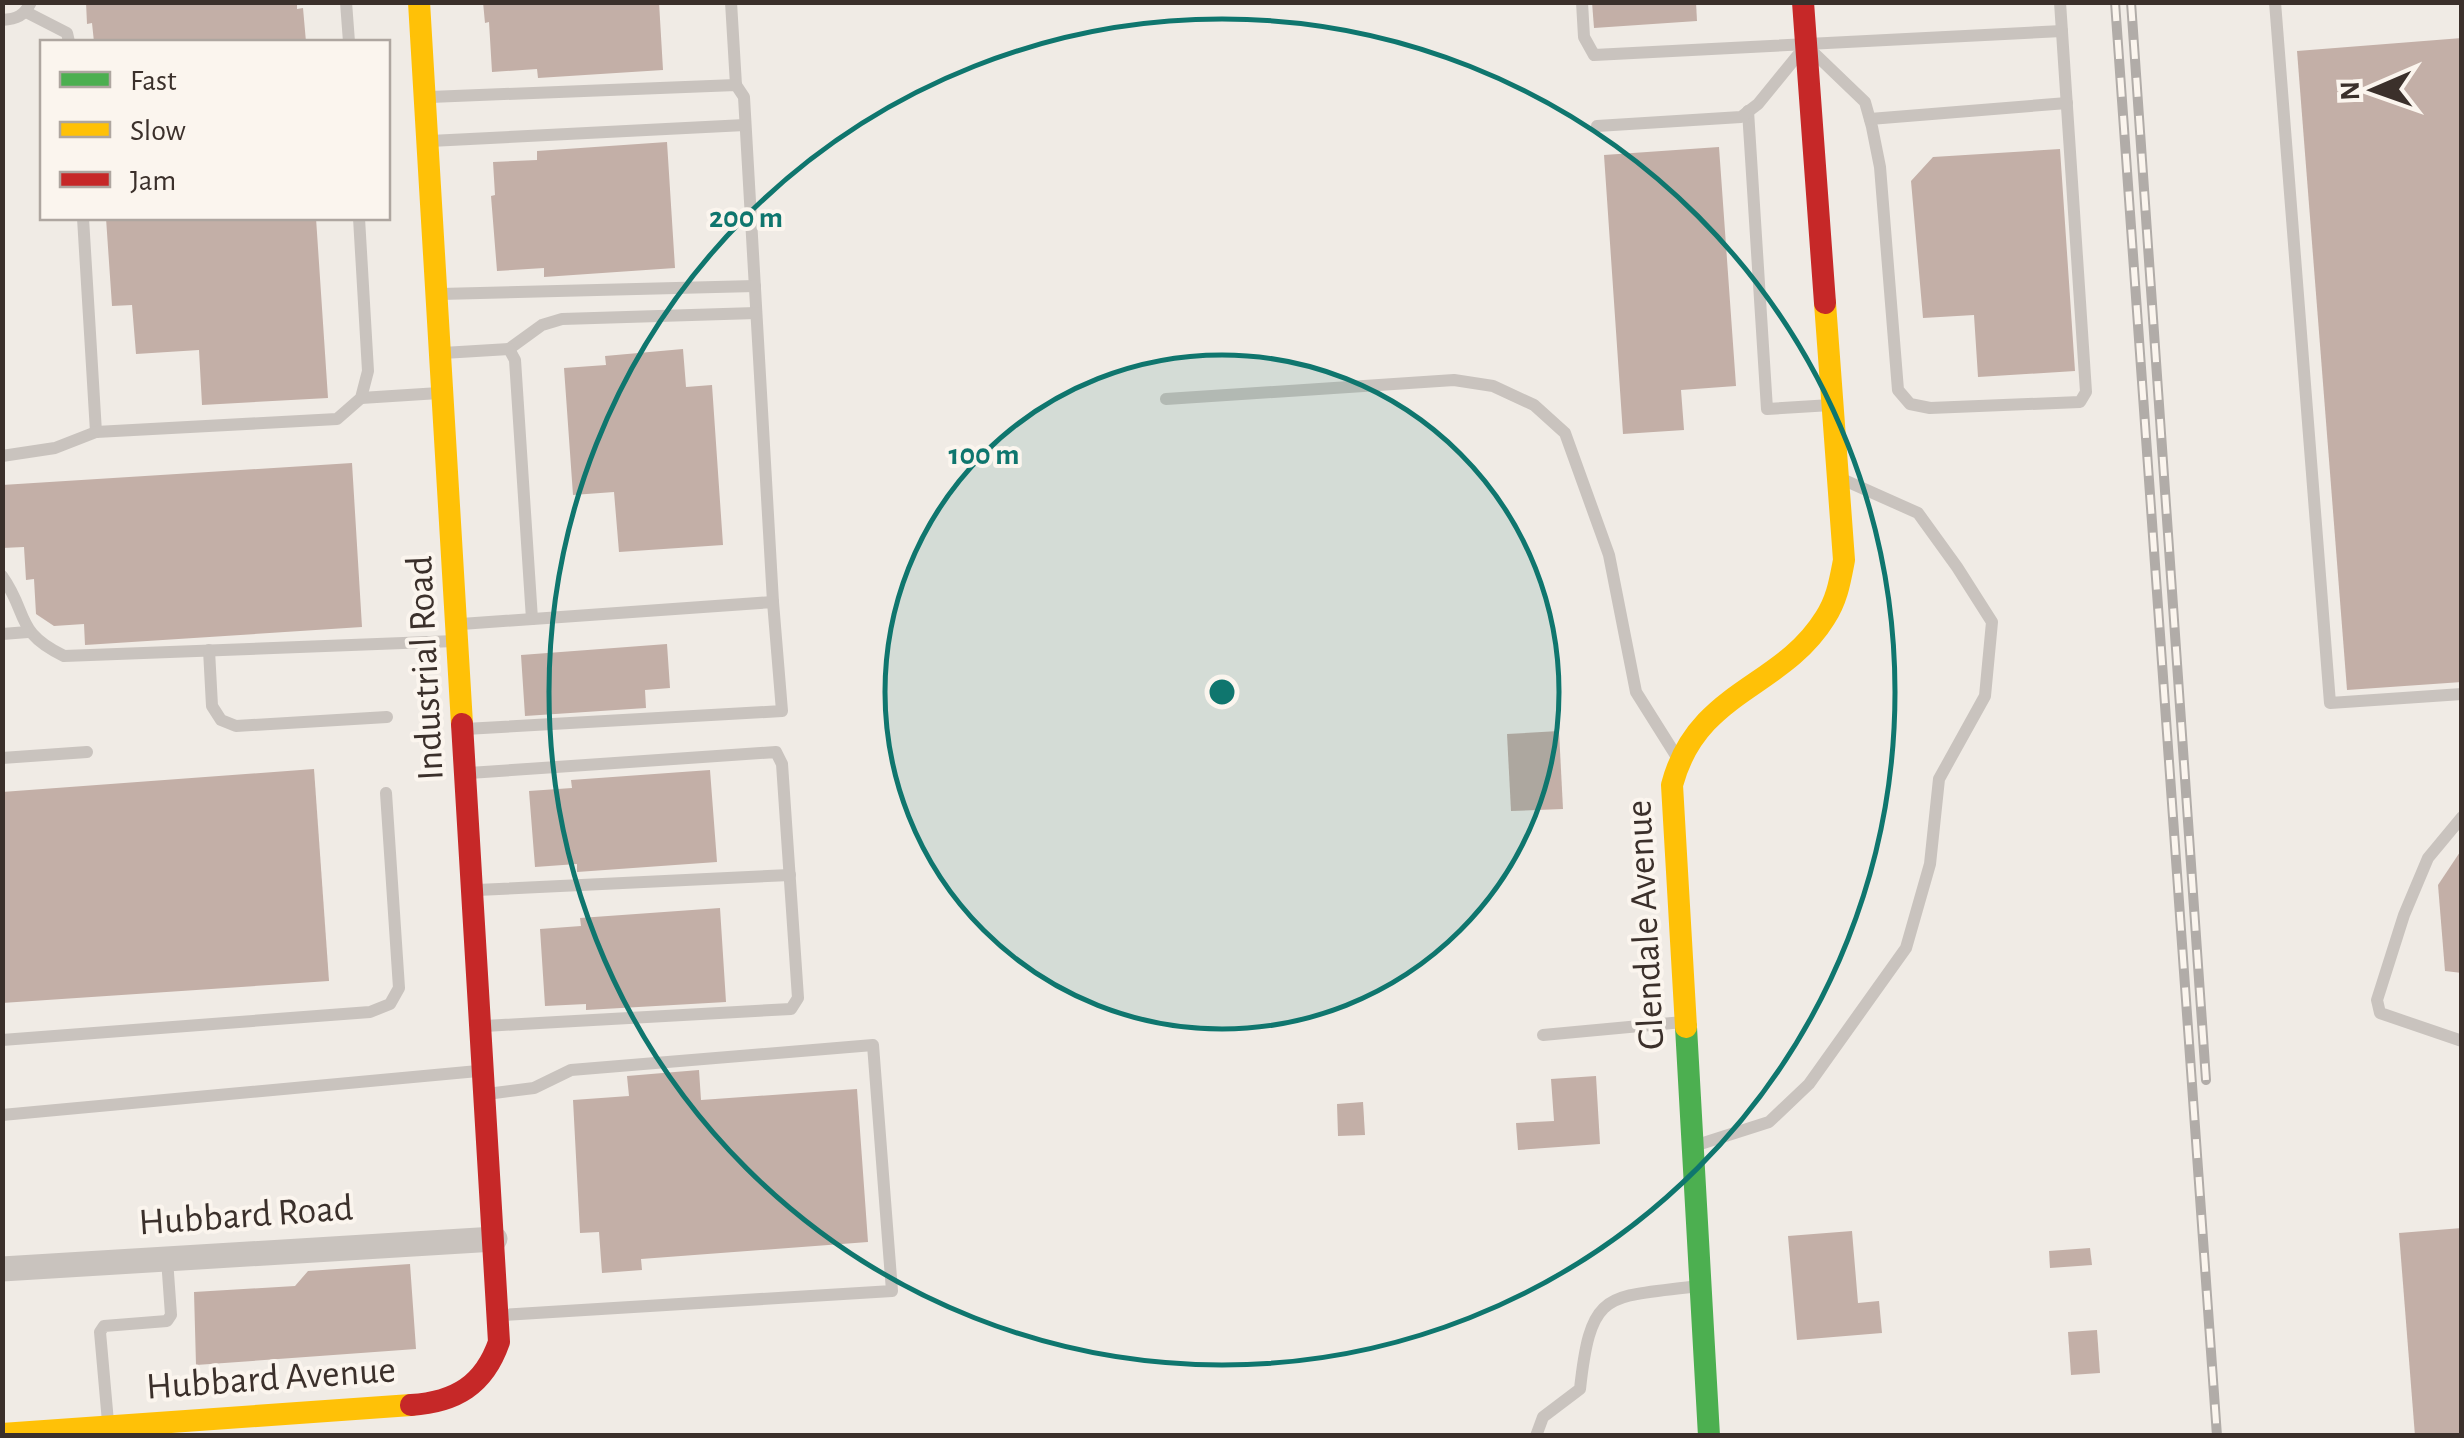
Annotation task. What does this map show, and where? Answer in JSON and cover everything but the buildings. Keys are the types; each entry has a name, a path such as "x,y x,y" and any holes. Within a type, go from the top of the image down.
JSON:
{"street":[{"name":"Industrial Road","path":"419,2 500,1322"},
{"name":"Glendale Avenue","path":"1709,1436 1672,785 1688,741 1712,714 1805,642 1830,615 1843,582 1804,2"},
{"name":"Hubbard Road","path":"2,1268 495,1238"},
{"name":"Hubbard Avenue","path":"2,1434 438,1403 458,1396 486,1374 493,1363 500,1322"}],"lane":[{"path":"346,2 349,40"},
{"path":"465,729 782,711 744,97 736,84 731,2"},
{"path":"1582,2 1584,37 1594,55 2062,31"},
{"path":"1806,45 1865,102 1870,119 1880,167 1898,390 1910,404 1930,408 2080,402 2086,392 2060,2"},
{"path":"2275,2 2330,703 2462,694"},
{"path":"2,20 16,19 28,7 67,33 69,40"},
{"path":"1597,126 1741,117 1758,104 1806,45"},
{"path":"425,98 736,84"},
{"path":"1870,119 2067,103"},
{"path":"1748,111 1767,409 1832,405"},
{"path":"428,140 746,125"},
{"path":"83,220 96,432"},
{"path":"2,456 55,448 96,432 337,419 361,398 368,371 359,220"},
{"path":"437,294 755,286"},
{"path":"441,353 509,350 542,325 562,319 756,313"},
{"path":"509,350 515,360 532,619"},
{"path":"1166,399 1454,380 1493,386 1534,405 1565,433 1609,555 1636,692 1678,760"},
{"path":"361,398 444,392"},
{"path":"1692,1147 1769,1122 1808,1084 1906,948 1930,864 1939,779 1985,696 1992,622 1957,567 1918,513 1837,477"},
{"path":"2,576 28,632 42,645 64,656 459,632 532,619 773,602"},
{"path":"2,634 28,632"},
{"path":"210,650 212,706 220,720 236,726 387,717"},
{"path":"2,758 87,752"},
{"path":"468,773 776,752 782,764 798,998 791,1009 482,1026"},
{"path":"2,1040 370,1012 390,1004 400,988 386,793"},
{"path":"2462,817 2428,858 2377,1000 2380,1014 2462,1042"},
{"path":"474,890 790,875"},
{"path":"1542,1036 1686,1022"},
{"path":"2,1114 486,1082 534,1088 572,1070 872,1045 892,1291 500,1322"},
{"path":"108,1425 100,1332 104,1326 167,1321 171,1315 167,1259"},
{"path":"1536,1436 1543,1417 1580,1389 1596,1313 1614,1297 1700,1286"}],"railway":[{"path":"2115,2 2217,1436"},
{"path":"2131,2 2206,1080"}],"traffic: fast":[{"path":"1686,1027 1709,1436"}],"traffic: slow":[{"path":"419,2 462,724"},
{"path":"1686,1027 1672,785 1684,753 1700,729 1807,642 1832,604 1843,568 1825,303"},
{"path":"2,1434 411,1405"}],"traffic: jam":[{"path":"1803,2 1825,303"},
{"path":"411,1405 442,1400 466,1388 485,1370 499,1342 462,724"}]}
